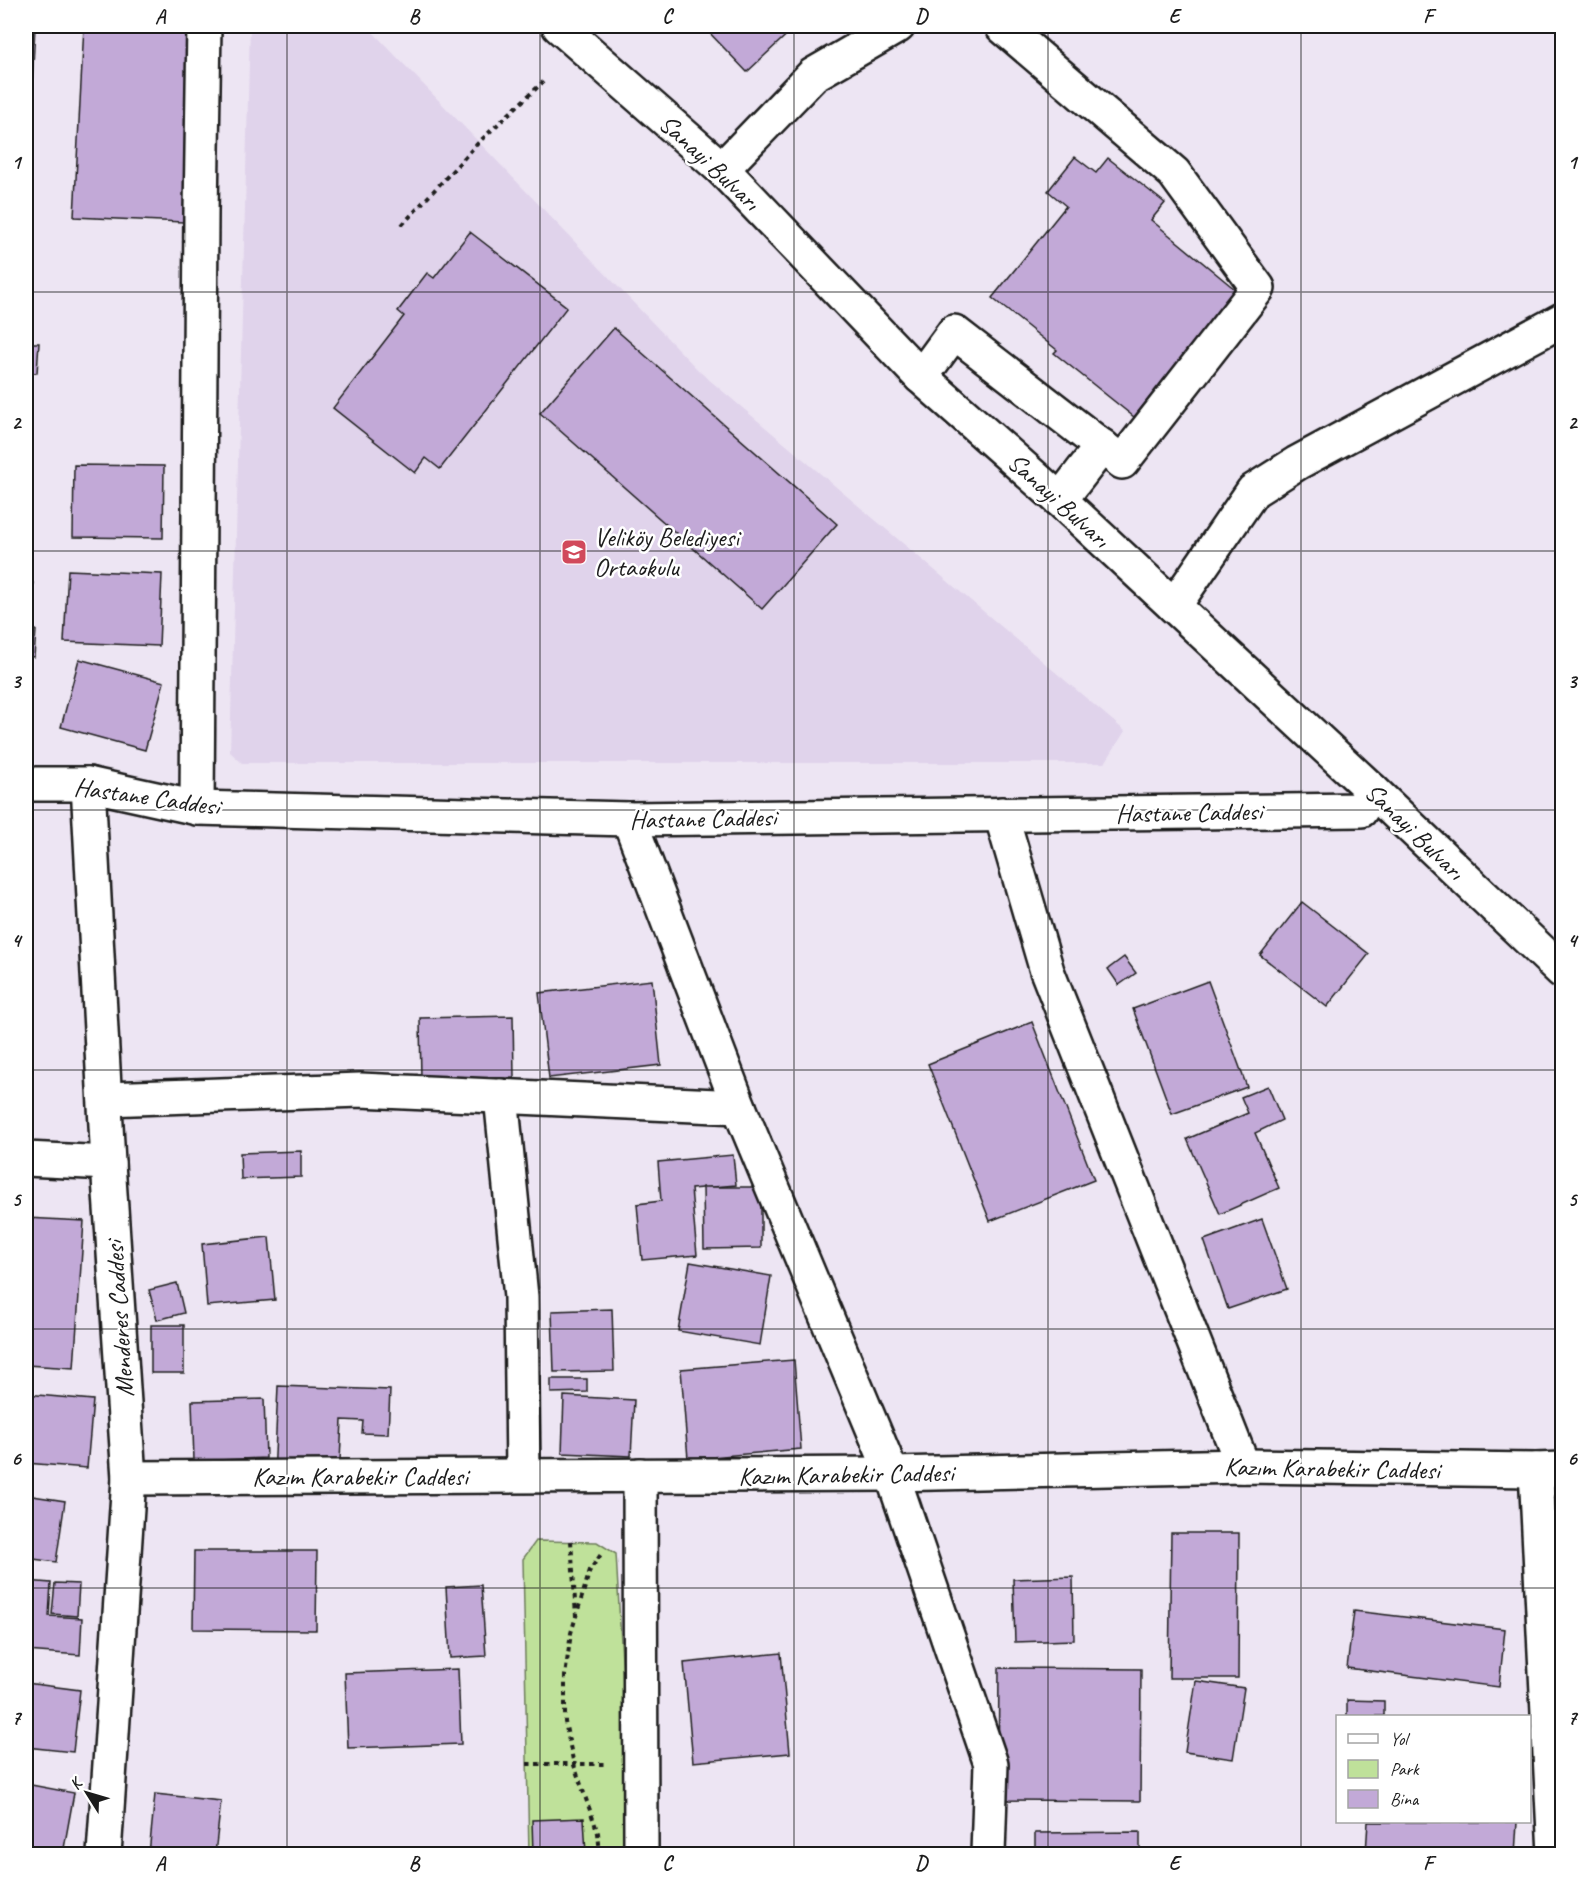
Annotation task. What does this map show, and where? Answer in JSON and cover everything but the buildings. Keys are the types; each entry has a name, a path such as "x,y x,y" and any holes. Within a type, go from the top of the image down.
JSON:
{"street":[{"path":"197,808 200,224 204,26"},
{"name":"Sanayi Bulvarı","path":"559,26 722,169 921,377 1060,500 1563,971"},
{"path":"722,169 813,75 898,26"},
{"path":"921,377 954,332 1122,462 1258,288 1174,173 1002,26"},
{"path":"1174,606 1253,491 1297,463 1563,320"},
{"path":"1060,500 1102,446"},
{"name":"Hastane Caddesi","path":"26,784 88,784 197,808 629,819 1361,810 1372,790"},
{"name":"Menderes Caddesi","path":"88,784 108,1162 129,1478 104,1854"},
{"path":"1001,814 1047,971 1243,1466"},
{"path":"629,819 739,1107 892,1474 991,1764 988,1854"},
{"path":"105,1099 360,1090 739,1107"},
{"path":"501,1096 521,1297 523,1476"},
{"path":"26,1159 108,1162"},
{"name":"Kazım Karabekir Caddesi","path":"129,1478 892,1474 1243,1466 1549,1470"},
{"path":"1549,1470 1555,1854"},
{"path":"640,1475 641,1854"}],"path":[{"path":"402,225 479,142 543,82"},
{"path":"571,1541 576,1618"},
{"path":"600,1854 598,1833 574,1765 565,1722 565,1676 571,1633 590,1570 606,1547"},
{"path":"527,1764 606,1764"}],"shaded area":[{"name":"Veliköy Belediyesi Ortaokulu","path":"250,26 367,26 700,372 1125,731 1105,763 242,763 230,752"}],"green space":[{"path":"536,1541 597,1542 616,1554 633,1854 529,1854 523,1559"}],"place":[{"name":"Veliköy Belediyesi Ortaokulu","path":"574,552"}]}
